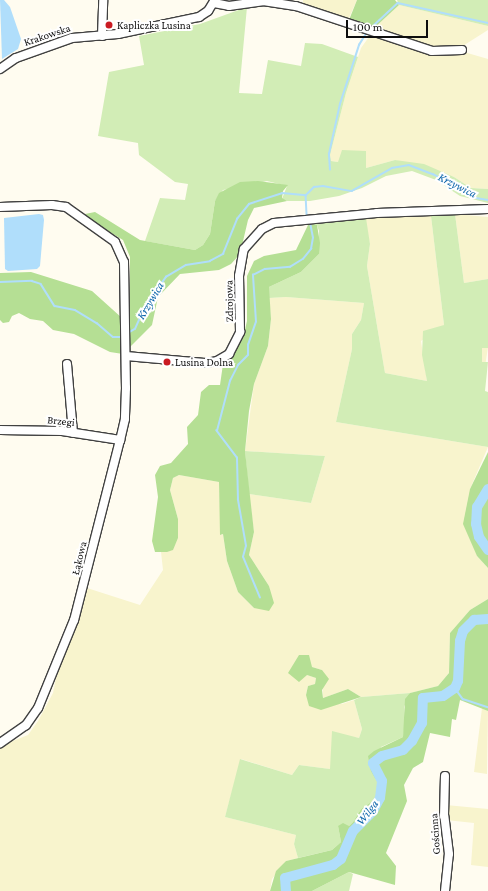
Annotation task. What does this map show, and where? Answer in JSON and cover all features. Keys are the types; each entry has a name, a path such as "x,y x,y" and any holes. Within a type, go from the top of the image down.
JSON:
{"street":[{"path":"102,36 103,0"},
{"path":"214,1 229,6 262,1 296,6 432,51 462,50"},
{"name":"Krakowska","path":"1,67 16,58 54,42 72,38 102,36 194,19 204,15 214,1"},
{"path":"0,207 52,205 66,208 115,242 124,262 124,328 126,356"},
{"name":"Zdrojowa","path":"126,356 205,363 217,361 229,354 240,332 239,276 244,249 262,229 274,223 377,213 488,209"},
{"name":"Łąkowa","path":"0,743 16,734 32,718 44,697 82,593 120,440 126,409 126,356"},
{"path":"67,364 73,433"},
{"name":"Brzegi","path":"0,430 33,429 120,440"},
{"name":"Gościnna","path":"445,776 444,816 449,854 445,891"}],"shaded area":[{"path":"303,0 357,0 348,20 303,5"},
{"path":"399,5 488,26 488,30 458,49 444,50 372,30"},
{"path":"371,34 429,53 464,52 488,59 488,189 471,188 454,177 395,160 366,168 366,151 338,162 331,161 330,155 346,93 361,48"},
{"path":"455,214 488,217 488,279 464,283"},
{"path":"431,216 444,325 421,341 427,381 385,373 367,266 370,244 365,222 366,218"},
{"path":"286,297 364,303 361,320 352,334 352,349 336,422 488,447 470,489 477,556 488,568 488,599 470,610 450,633 449,673 438,686 410,693 361,697 348,689 323,698 322,670 312,667 307,675 316,678 315,684 308,686 306,695 342,704 354,700 362,729 359,738 353,737 330,769 299,765 292,775 241,759 225,817 296,835 294,844 298,858 286,861 272,879 270,891 0,891 0,746 28,735 38,721 53,693 57,673 79,618 87,588 140,605 163,570 161,552 172,550 178,538 178,519 170,490 173,478 179,475 219,482 221,535 223,534 227,561 238,592 254,608 271,598 269,586 249,555 254,532 249,494 311,503 325,456 245,451 254,384 268,346 271,319 269,298"},
{"path":"482,347 488,348 486,363 480,362"},
{"path":"482,708 488,711 487,774 474,772"},
{"path":"446,805 488,809 488,867 471,865 474,823 446,820"}],"green space":[{"path":"357,0 395,0 399,5 372,30 349,20"},
{"path":"397,0 488,0 488,26 399,5"},
{"path":"247,7 239,93 262,94 268,60 301,66 305,43 322,44 358,57 346,93 330,155 331,161 338,162 342,150 366,151 366,168 395,160 424,164 454,177 471,188 488,189 488,203 460,196 436,180 412,171 386,176 362,188 339,196 310,201 287,201 282,199 287,186 267,181 223,190 215,201 210,234 203,245 195,250 145,241 160,198 185,200 188,184 175,182 139,155 138,143 98,136 109,72 144,65 139,36 200,24"},
{"path":"258,181 288,185 283,191 282,198 287,201 254,208 248,220 240,254 231,264 219,270 180,274 158,297 152,325 123,354 110,352 74,334 53,330 43,321 30,319 19,313 12,316 9,322 3,323 0,320 0,273 31,272 92,291 122,318 127,314 130,302 130,257 123,240 95,223 85,214 95,212 140,240 195,250 203,245 210,234 215,201 219,193 240,182"},
{"path":"455,214 464,283 488,279 488,348 482,348 482,362 488,362 485,391 488,392 488,447 336,422 352,349 352,334 361,320 364,303 286,297 269,298 269,287 301,272 319,254 319,231 317,225 312,225 317,221 366,218 370,244 367,266 385,373 427,381 422,355 423,331 444,325 431,216"},
{"path":"308,225 317,225 320,243 319,254 301,272 269,287 271,319 268,346 254,384 249,411 245,451 254,532 249,555 269,586 274,603 269,611 254,608 238,592 227,561 223,534 220,535 219,482 179,475 173,478 170,490 178,519 178,538 173,550 167,552 155,552 152,541 158,497 155,475 160,466 171,463 188,444 187,427 198,415 201,392 209,385 220,385 223,364 231,356 243,338 247,321 247,276 254,261 264,256 296,250"},
{"path":"245,451 325,456 311,503 249,494"},
{"path":"488,452 488,568 477,556 463,524 470,489"},
{"path":"488,599 488,711 460,700 456,720 452,719 450,737 430,733 423,762 413,768 404,785 407,801 386,853 396,866 395,885 349,872 312,891 270,891 276,871 286,861 332,850 341,842 338,826 343,823 349,826 361,809 374,800 379,785 371,771 368,756 374,751 403,737 405,699 410,693 438,686 449,673 450,633 470,610"},
{"path":"299,655 309,655 312,667 322,670 329,679 322,690 323,698 348,689 361,697 321,710 309,706 306,695 308,686 315,684 316,678 307,675 299,682 288,673"},
{"path":"410,693 404,707 405,722 403,737 381,747 375,778 379,785 374,800 361,809 349,826 338,826 341,842 332,850 298,858 294,844 296,835 225,817 240,759 292,775 299,765 330,769 332,731 359,738 362,729 354,700 361,697"},
{"path":"349,872 353,874 349,891 312,891"}],"water":[{"path":"0,0 4,0 10,7 21,39 18,49 2,59"},
{"path":"39,214 43,215 44,220 40,266 37,269 8,271 5,269 4,218"}],"waterway":[{"path":"372,27 398,3 488,23"},
{"path":"330,170 329,154 340,104 359,45 367,32"},
{"name":"Krzywica","path":"306,195 314,187 323,186 352,191 392,168 409,165 433,174 476,198 488,200"},
{"name":"Krzywica","path":"128,333 135,329 145,307 166,277 186,265 210,261 223,254 237,219 249,204 282,193 306,195"},
{"path":"306,195 307,215"},
{"path":"260,598 243,557 246,546 238,500 237,458 217,431 230,381 238,365 248,355 248,345 256,322 253,275 265,269 290,267 303,259 311,249 313,238 310,223"},
{"name":"Krzywica","path":"0,282 32,281 41,284 55,306 75,310 97,323 113,337 122,337"},
{"name":"Wilga","path":"488,489 477,507 476,524 479,537 488,550"},
{"name":"Wilga","path":"286,891 285,878 333,865 341,859 353,831 373,811 380,798 382,781 373,763 382,756 403,750 412,741 422,723 423,698 443,696 455,688 458,681 460,641 463,631 474,620 488,619"},
{"path":"455,688 463,699 488,707"}],"place":[{"name":"Kapliczka Lusina","path":"109,25"},
{"name":"Lusina Dolna","path":"167,362"}]}
